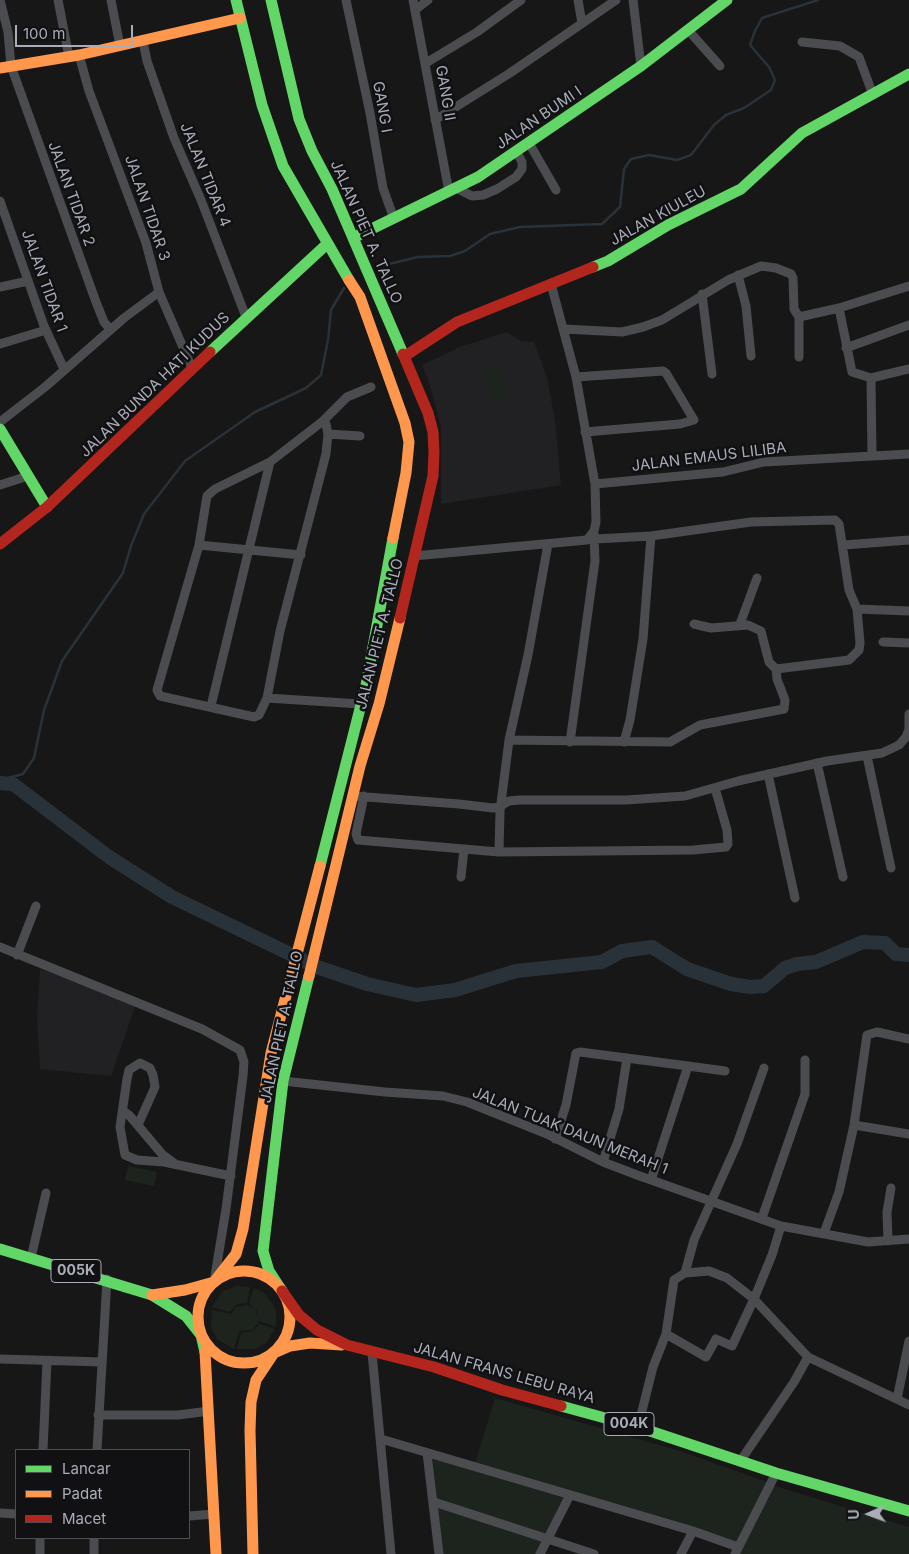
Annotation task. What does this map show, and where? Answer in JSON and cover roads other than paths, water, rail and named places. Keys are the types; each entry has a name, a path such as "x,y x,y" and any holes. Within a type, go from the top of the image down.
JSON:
{"main road":[{"path":"236,0 262,105 282,166 328,244"},
{"name":"JALAN PIET A. TALLO","path":"271,0 299,119 405,356 428,413 433,432 433,476 358,796 334,867 283,1081 263,1251 269,1271 282,1291"},
{"name":"JALAN BUMI I","path":"353,238 478,177 641,66 727,0"},
{"path":"5,67 74,56 240,18"},
{"name":"JALAN KIULEU","path":"405,356 457,322 608,261 668,225 742,188 802,133 909,74"},
{"name":"JALAN PIET A. TALLO","path":"214,1282 236,1254 243,1229 266,1081 371,657 382,590 406,473 408,442 405,423 358,292 328,244"},
{"name":"JALAN BUNDA HATI KUDUS","path":"0,544 47,507 246,317 328,244"},
{"path":"358,292 371,278"},
{"path":"0,429 47,507"},
{"name":"005K","path":"0,1249 152,1295 186,1316 201,1335"},
{"path":"216,1554 207,1364 198,1326 199,1306 202,1297 214,1282 231,1272 250,1271 268,1277 282,1291 290,1309 289,1328 281,1346 256,1380 251,1402 253,1554"},
{"name":"005K","path":"152,1295 185,1290 214,1282"},
{"name":"JALAN FRANS LEBU RAYA","path":"282,1291 299,1315 317,1330 347,1346"},
{"path":"201,1335 212,1351 229,1361 248,1364 274,1353"},
{"name":"JALAN FRANS LEBU RAYA","path":"274,1353 290,1346 310,1343 347,1346 434,1367 502,1390 638,1427 776,1472 909,1511"}],"street":[{"name":"JALAN TIDAR 2","path":"0,0 8,32 5,67 96,302 104,322 110,330"},
{"name":"JALAN TIDAR 3","path":"58,0 74,56 143,234 159,292 192,368"},
{"path":"111,0 120,46"},
{"name":"GANG I","path":"346,0 370,112 383,188 394,218"},
{"name":"GANG II","path":"413,0 435,120 453,190"},
{"path":"415,10 428,0"},
{"path":"426,63 477,32 521,0"},
{"path":"578,0 582,23"},
{"path":"435,120 510,73 616,0"},
{"path":"633,0 641,66"},
{"path":"688,30 720,66"},
{"name":"JALAN TIDAR 4","path":"143,41 147,61 174,138 201,200 246,317"},
{"path":"802,42 840,46 859,57 873,95"},
{"path":"529,143 556,190"},
{"path":"453,190 472,196 483,195 497,189 516,177 522,169 522,162 516,152"},
{"name":"JALAN TIDAR 1","path":"0,201 5,227 46,330 64,369"},
{"path":"564,329 630,331 662,320 702,294 738,275 757,267 766,266 791,274 793,278 794,310 799,317 799,357"},
{"path":"738,275 746,306 751,356"},
{"path":"0,287 28,281"},
{"path":"551,284 576,377 595,484 595,561 570,742"},
{"path":"799,317 839,308 909,286"},
{"path":"0,422 110,330 159,292"},
{"path":"702,294 712,374"},
{"path":"839,308 847,338 846,348 852,372 871,378 909,369"},
{"path":"846,348 909,325"},
{"path":"0,344 46,330"},
{"path":"576,377 663,371 694,420 680,424 585,432"},
{"path":"871,378 872,456"},
{"path":"323,421 327,426 328,434 326,454 280,631 267,698 259,715 254,717 160,696 157,690 199,546 205,502 209,493 243,474 270,462 323,421 347,397 371,386"},
{"path":"328,434 360,436"},
{"name":"JALAN EMAUS LILIBA","path":"595,484 723,472 764,462 909,454"},
{"path":"211,706 270,462"},
{"path":"0,485 28,476"},
{"path":"414,556 587,540 594,535 651,536 752,522 835,520 840,524 850,590 857,609 859,650 848,660 776,669"},
{"path":"624,742 630,720 643,639 651,536"},
{"path":"844,545 909,540"},
{"path":"499,852 509,740 528,655 548,544"},
{"path":"199,546 301,555"},
{"path":"740,624 757,578"},
{"path":"857,609 909,611"},
{"path":"509,740 670,742 700,725 784,710 785,700 776,679 776,669 769,662 761,631 755,626 740,624 711,628 694,624"},
{"path":"883,642 909,643"},
{"path":"267,698 360,704"},
{"path":"715,788 727,830 728,844 726,847 693,850 499,852 358,840 356,834 358,796 493,808 502,806 509,801 520,800 668,798 697,794 715,788 768,774 892,750 907,739 909,714"},
{"path":"867,756 891,868"},
{"path":"817,763 843,877"},
{"path":"768,774 795,898"},
{"path":"460,877 464,849"},
{"path":"17,955 36,906"},
{"path":"0,947 144,1004 221,1038 240,1050 244,1062 244,1076 231,1176 214,1282"},
{"path":"824,1234 839,1192 854,1125 867,1035 876,1032 909,1039"},
{"path":"555,1139 566,1106 576,1053 725,1071"},
{"path":"604,1162 619,1109 627,1058"},
{"path":"762,1218 805,1094 805,1060"},
{"path":"138,1125 155,1086 150,1068 140,1064 129,1070 120,1127 125,1155 137,1160 176,1164 231,1176"},
{"path":"651,1180 688,1066"},
{"path":"686,1273 691,1248 736,1144 764,1068"},
{"name":"JALAN TUAK DAUN MERAH 1","path":"283,1081 443,1096 467,1102 604,1162 781,1226 857,1241 909,1239"},
{"path":"123,1111 138,1125 162,1154 176,1164"},
{"path":"854,1125 909,1134"},
{"path":"888,1241 887,1212 891,1188"},
{"path":"31,1258 46,1193"},
{"path":"666,1334 707,1357 716,1338 732,1346 772,1255 781,1226"},
{"path":"638,1427 653,1367 666,1334 674,1280 686,1273 709,1271 727,1278 754,1299 808,1357 909,1405"},
{"path":"97,1449 107,1280"},
{"path":"898,1399 909,1341"},
{"path":"372,1353 390,1554"},
{"path":"741,1460 794,1382 808,1357"},
{"path":"0,1359 102,1362"},
{"path":"43,1449 47,1361"},
{"path":"98,1415 178,1415 209,1411"},
{"path":"381,1439 693,1531 736,1550 776,1472"},
{"path":"426,1453 441,1553"},
{"path":"540,1554 570,1495"},
{"path":"434,1502 594,1554"},
{"path":"0,1513 15,1514"},
{"path":"190,1516 214,1514"},
{"path":"681,1554 693,1531"},
{"path":"40,1539 40,1554"},
{"path":"94,1539 94,1554"}],"waterway":[{"path":"380,269 389,264 418,257 450,256 465,251 490,234 520,227 602,224 620,207 624,169 631,159 649,155 677,160 691,155 714,125 726,115 744,108 771,90 775,80 769,67 750,45 755,31 762,18 818,0"},
{"path":"0,780 23,774 34,758 44,710 62,661 123,573 131,546 144,514 185,461 255,412 306,388 321,375 328,340 331,310 344,288"},
{"path":"0,783 13,784 109,857 172,897 317,967 367,984 416,995 455,990 516,971 602,962 622,951 652,947 687,969 731,984 750,987 764,986 785,968 797,964 816,962 863,942 885,943 896,954 909,955"}]}
